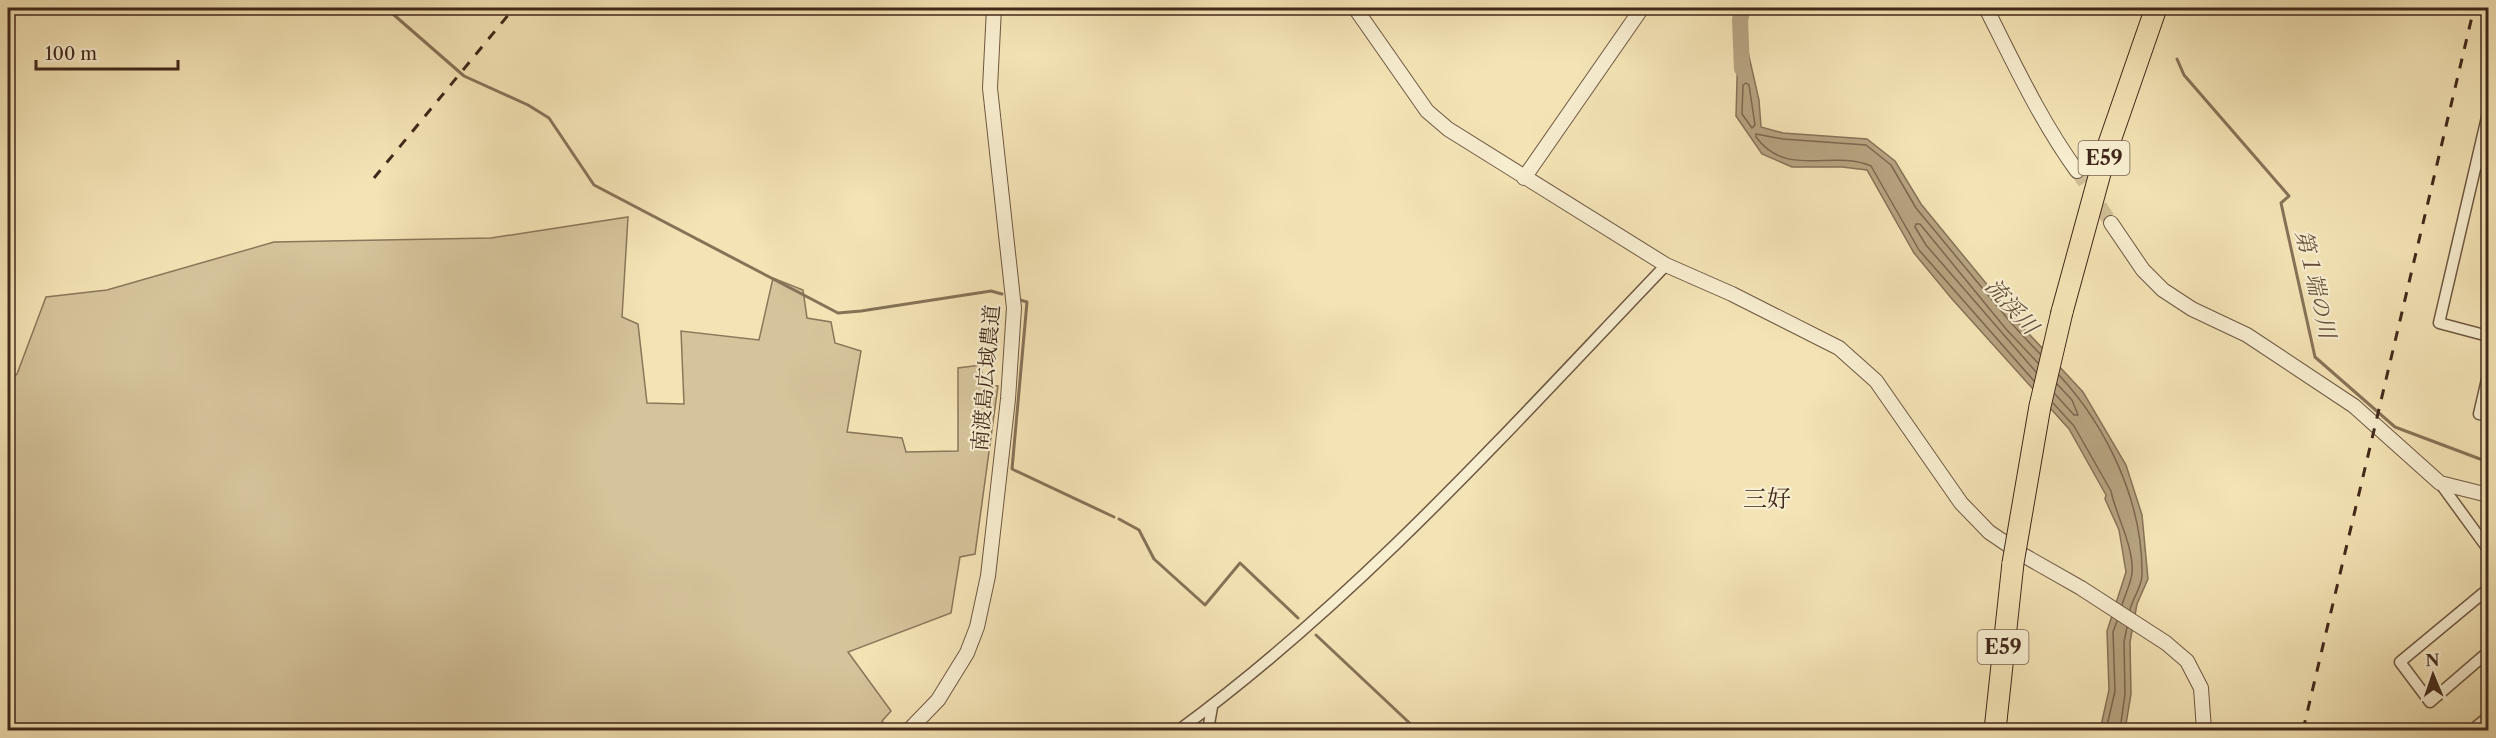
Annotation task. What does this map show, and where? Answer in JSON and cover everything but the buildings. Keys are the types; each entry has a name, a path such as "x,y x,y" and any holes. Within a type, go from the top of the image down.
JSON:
{"highway":[{"name":"E59","path":"1995,730 2013,563 2040,406 2062,312 2105,155 2156,8"}],"street":[{"name":"南渡島広域農道","path":"909,730 938,700 968,653 977,627 988,576 1008,399 1014,308 990,88 994,8"},
{"path":"1355,8 1427,111 1448,129 1666,265 1732,294 1839,348 1876,381 1961,503 1977,521 2023,555 2166,643 2187,661 2201,688 2204,730"},
{"path":"1524,178 1642,8"},
{"path":"1986,8 2034,104 2059,147 2077,171"},
{"path":"2488,113 2439,323 2488,336"},
{"path":"2477,163 2488,165"},
{"path":"2111,223 2143,270 2163,290 2192,309 2247,335 2354,406 2440,483 2488,549"},
{"path":"1179,730 1212,706 1337,600 1426,515 1666,265"},
{"path":"2488,375 2479,414 2488,416"},
{"path":"2440,483 2488,495"},
{"path":"2488,589 2400,662 2430,702 2488,652"},
{"path":"1208,730 1212,706"},
{"path":"2484,730 2477,726 2488,717"}],"shaded area":[{"path":"628,217 622,317 638,324 647,403 684,404 681,331 759,340 773,278 803,290 807,318 831,322 835,343 861,351 847,432 902,438 906,452 958,451 958,368 981,365 983,385 998,386 975,554 960,557 951,613 848,652 891,711 882,721 889,730 8,730 8,382 17,374 46,297 107,290 274,242 491,238"}],"water":[{"path":"1738,45 1748,52 1759,100 1761,127 1783,133 1867,139 1895,161 1921,204 2017,321 2083,392 2126,465 2142,515 2148,579 2137,604 2130,642 2131,694 2125,730 2100,730 2109,690 2107,631 2126,572 2119,530 2105,499 2106,495 2069,429 1952,299 1914,253 1867,170 1842,167 1792,167 1762,154 1736,116"}],"waterway":[{"path":"386,8 464,76 528,105 549,118 594,185 838,313 991,291 1002,294"},
{"name":"流渓川","path":"1742,69 1740,20 1743,8"},
{"name":"第１端の川","path":"2177,59 2184,75 2289,196 2281,203 2315,357 2395,427 2488,462"},
{"path":"1020,300 1027,302 1012,469 1114,517"},
{"path":"1119,519 1139,530 1154,559 1205,605 1240,563 1298,618"},
{"path":"1316,635 1417,730"}],"tunnel":[{"path":"2077,171 2111,223"}],"railway":[{"path":"374,178 514,8"},
{"path":"2303,730 2474,8"}],"district":[{"name":"三好","path":"1767,499"}]}
